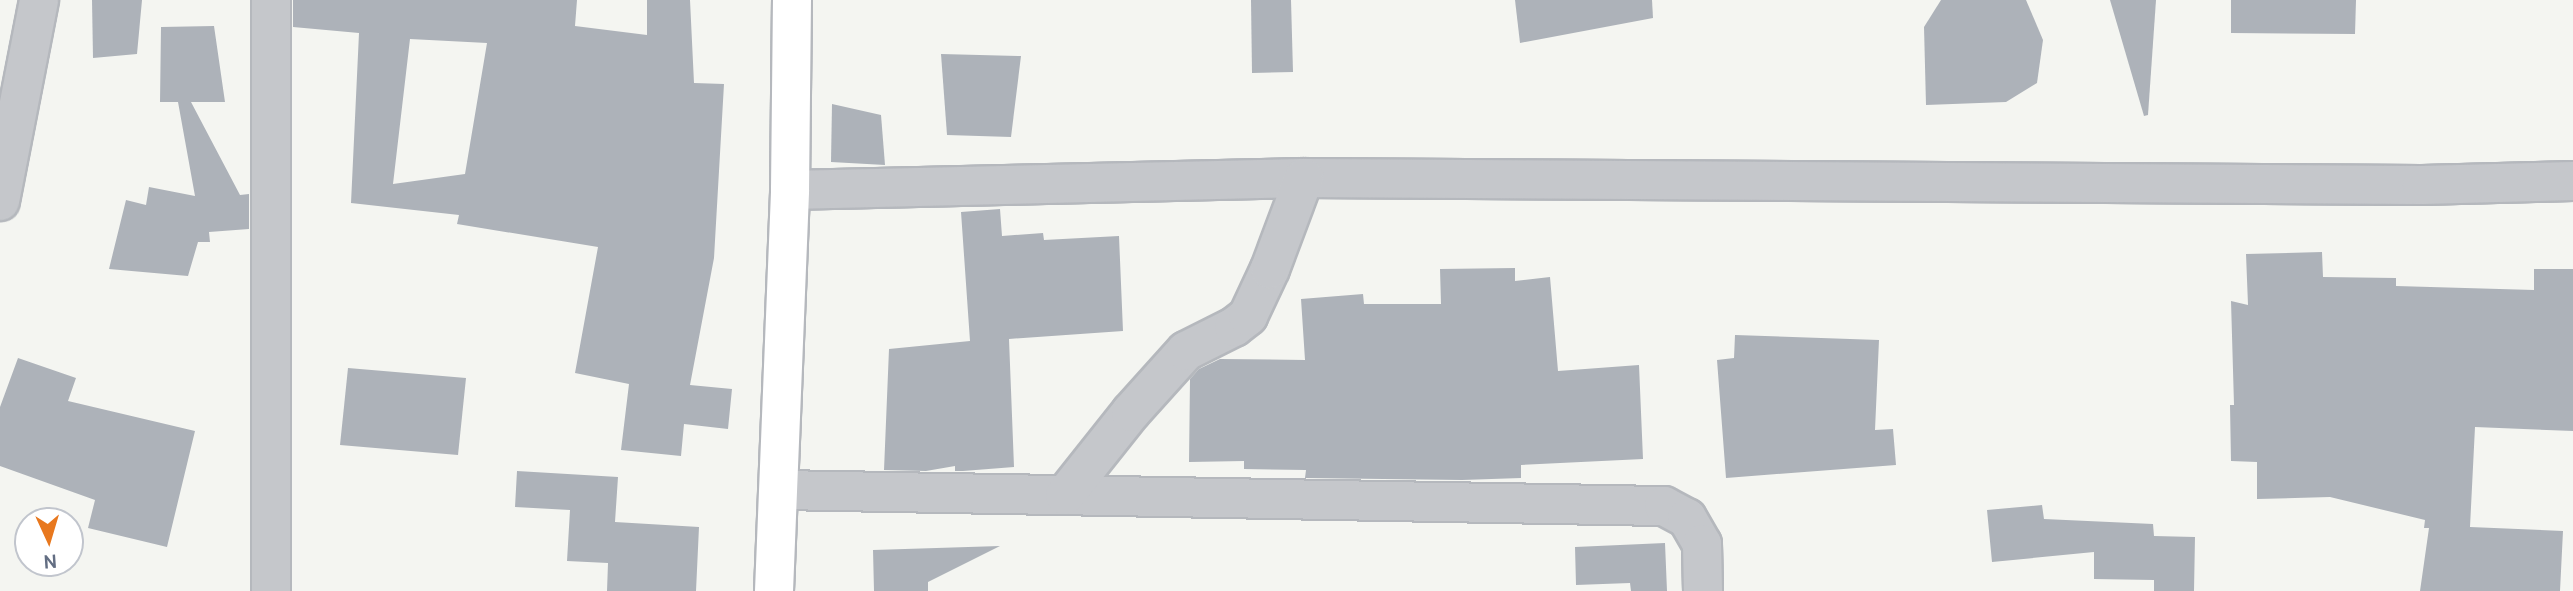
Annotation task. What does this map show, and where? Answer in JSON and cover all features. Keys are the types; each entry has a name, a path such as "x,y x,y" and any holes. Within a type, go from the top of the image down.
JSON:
{"main road":[{"path":"774,591 790,190 792,0"}],"street":[{"path":"0,201 39,0"},
{"path":"271,0 271,591"},
{"path":"1065,495 1131,412 1186,351 1234,327 1248,316 1270,269 1304,178"},
{"path":"790,190 1304,178 2422,185 2573,181"},
{"path":"779,490 1664,506 1687,518 1702,544 1703,591"}],"building":[{"path":"92,0 142,0 137,54 93,58"},
{"path":"293,0 577,0 575,26 647,35 647,0 690,0 694,83 724,84 714,258 690,385 732,389 728,429 684,424 681,456 621,450 629,384 575,373 598,247 457,224 459,215 351,203 359,33 293,27","holes":["410,39 487,43 465,174 393,184"]},
{"path":"1251,0 1291,0 1293,72 1252,73"},
{"path":"1515,0 1652,0 1653,18 1520,43"},
{"path":"1941,0 2026,0 2043,40 2037,83 2006,102 1926,105 1924,27"},
{"path":"2110,0 2156,0 2148,115 2144,116"},
{"path":"2231,0 2356,0 2355,34 2231,33"},
{"path":"214,26 225,102 191,102 240,195 249,194 249,229 209,232 210,242 198,242 188,276 109,269 126,200 146,205 149,187 195,196 178,102 160,102 161,27"},
{"path":"941,54 1021,56 1011,137 947,135"},
{"path":"832,104 881,115 885,165 831,162"},
{"path":"1000,209 1002,236 1043,233 1044,240 1119,236 1123,331 1009,339 1014,467 963,471 955,471 955,466 926,471 884,470 889,349 970,341 961,212"},
{"path":"2322,252 2323,277 2396,278 2396,286 2534,290 2534,269 2573,269 2573,431 2475,427 2470,527 2563,531 2560,591 2420,591 2429,528 2424,528 2425,520 2330,497 2257,499 2257,462 2231,461 2230,405 2234,405 2231,301 2248,305 2246,254"},
{"path":"1515,268 1515,281 1550,277 1558,371 1639,365 1643,459 1521,465 1521,478 1462,480 1305,478 1306,470 1244,469 1244,461 1189,462 1190,379 1199,369 1220,359 1305,360 1301,299 1363,294 1364,304 1441,304 1440,269"},
{"path":"1735,335 1879,340 1875,430 1893,429 1896,465 1726,478 1717,360 1734,358"},
{"path":"18,358 76,378 68,401 195,431 167,547 88,528 95,500 0,466 0,407"},
{"path":"348,368 466,378 458,455 340,445"},
{"path":"517,471 618,477 615,522 699,527 696,591 607,591 608,563 567,561 570,510 515,507"},
{"path":"2042,505 2044,519 2153,524 2154,536 2195,537 2194,591 2154,591 2154,580 2094,579 2094,552 1992,562 1987,510"},
{"path":"1665,543 1667,591 1631,591 1630,583 1576,585 1575,547"},
{"path":"1000,546 928,582 928,591 874,591 873,550"}]}
